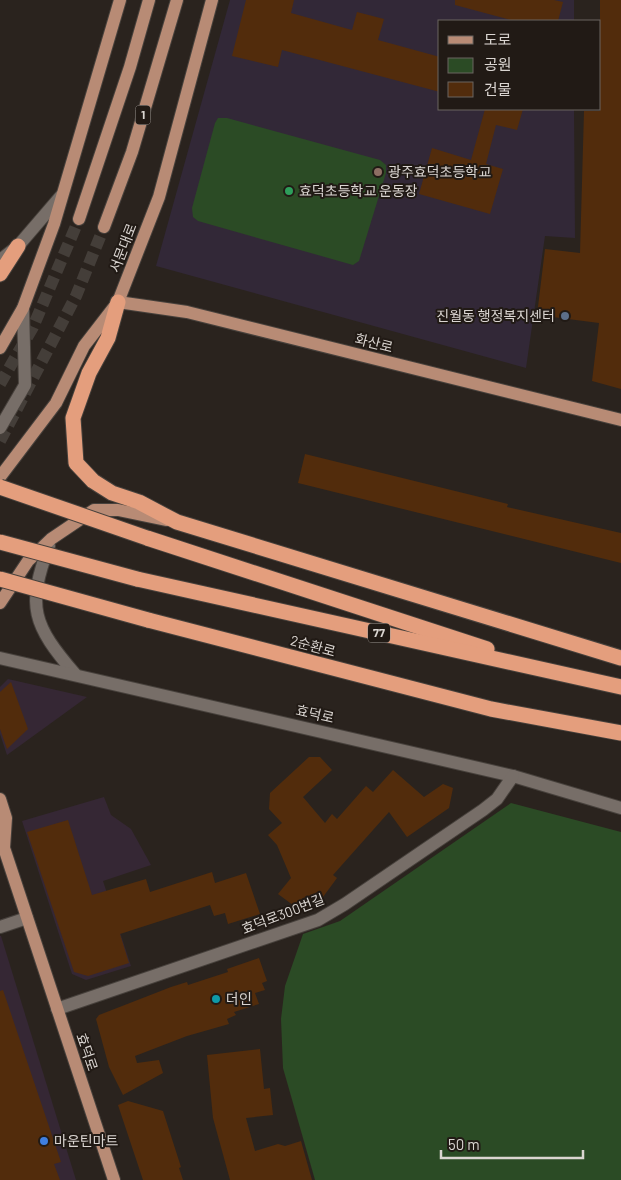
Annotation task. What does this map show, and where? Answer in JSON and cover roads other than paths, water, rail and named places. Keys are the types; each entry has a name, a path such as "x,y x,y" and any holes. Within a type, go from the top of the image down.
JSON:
{"highway":[{"path":"0,274 18,246"},
{"path":"118,302 108,338 89,373 73,418 76,463 93,481 112,493 138,502 177,522 621,658"},
{"path":"0,488 147,538 574,677"},
{"name":"2순환로","path":"0,542 138,579 621,687"},
{"name":"2순환로","path":"0,579 148,620 491,709 621,733"}],"main road":[{"path":"0,348 23,308 54,224 120,0"},
{"name":"1","path":"79,219 130,67 149,0"},
{"name":"서문대로","path":"104,228 132,152 177,0"},
{"name":"서문대로","path":"0,477 56,403 84,346 118,302 158,197 212,0"},
{"name":"화산로","path":"118,302 187,312 621,420"},
{"path":"0,603 28,561 51,538 94,510 118,510 177,522"},
{"name":"효덕로","path":"0,799 6,818 2,846 114,1180"}],"street":[{"path":"0,260 18,246 61,196"},
{"path":"0,428 25,385 23,308"},
{"path":"51,538 37,576 35,602 37,620 49,644 74,674"},
{"name":"효덕로","path":"0,658 513,776 621,808"},
{"name":"효덕로300번길","path":"57,1009 318,920 345,904 483,810 497,799 513,776"},
{"path":"0,927 27,918"}],"tunnel":[{"path":"0,384 33,327 79,219"},
{"path":"0,441 76,296 104,227"}],"place":[{"name":"광주효덕초등학교","path":"378,172"},
{"name":"효덕초등학교 운동장","path":"289,191"},
{"name":"진월동 행정복지센터","path":"565,316"},
{"name":"더인","path":"216,999"},
{"name":"마운틴마트","path":"44,1141"}]}
